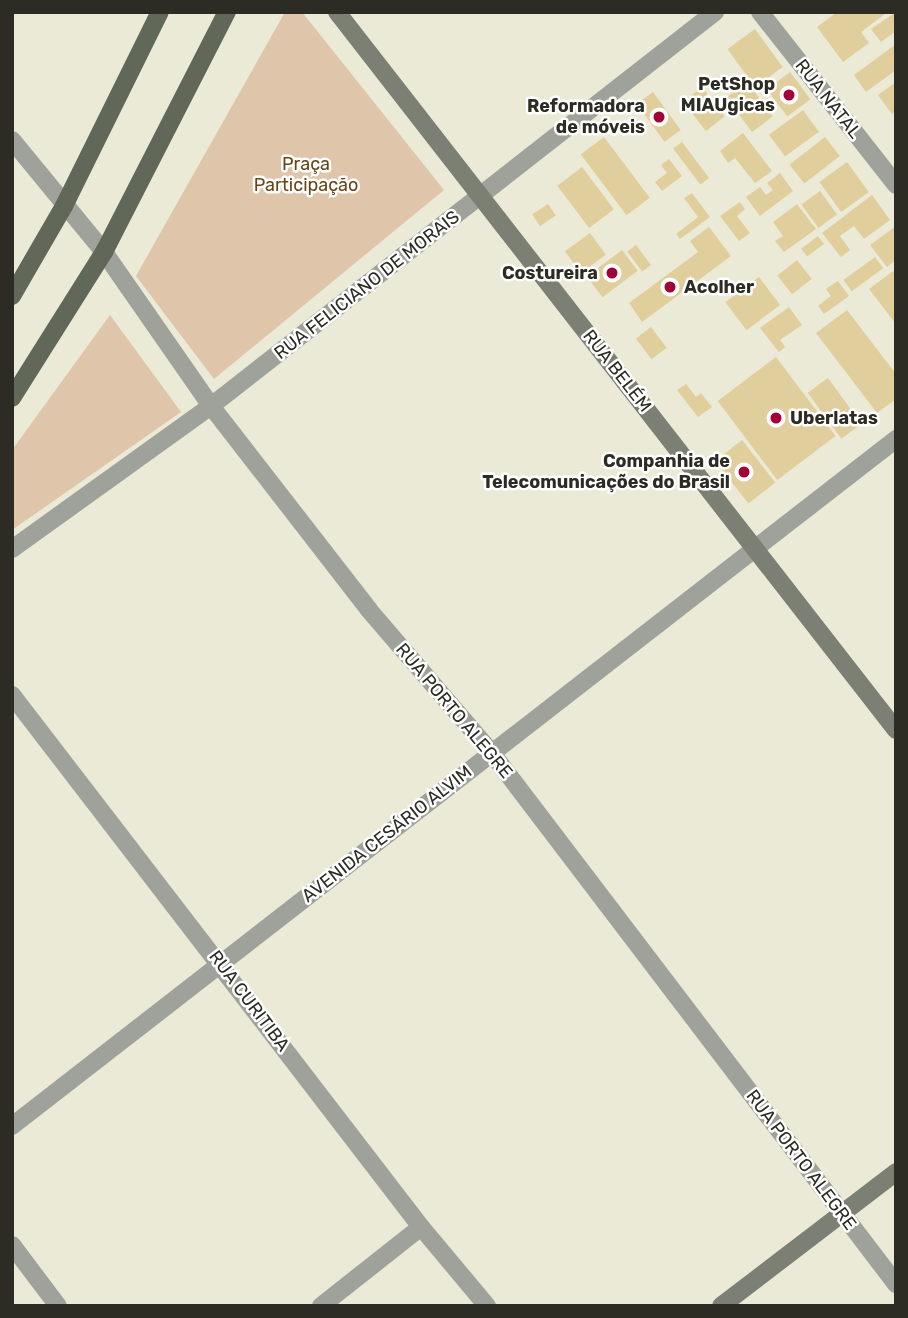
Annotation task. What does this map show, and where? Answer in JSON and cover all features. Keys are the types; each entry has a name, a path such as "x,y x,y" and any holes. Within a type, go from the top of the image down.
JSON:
{"main road":[{"path":"15,288 64,206 160,12"},
{"path":"12,398 104,252 227,12"}],"street":[{"name":"RUA BELÉM","path":"337,12 896,730"},
{"name":"RUA FELICIANO DE MORAIS","path":"12,549 211,407 715,12"},
{"name":"RUA NATAL","path":"760,12 896,185"},
{"name":"RUA PORTO ALEGRE","path":"12,140 104,252 211,407 369,610 491,752 896,1284"},
{"name":"AVENIDA CESÁRIO ALVIM","path":"12,1126 896,439"},
{"name":"RUA CURITIBA","path":"12,695 421,1227 487,1306"},
{"path":"721,1306 896,1172"},
{"path":"321,1306 421,1227"},
{"path":"12,1245 58,1306"}],"green space":[{"name":"Praça Participação","path":"285,12 302,12 444,190 214,379 136,276"},
{"path":"110,315 181,412 12,530 12,450"}],"building":[{"path":"837,12 885,14 861,32 869,43 843,62 817,27"},
{"path":"896,12 896,31 881,42 871,29"},
{"path":"755,29 783,67 755,87 727,49"},
{"path":"896,44 896,70 866,92 854,75"},
{"name":"PetShop MIAUgicas","path":"790,72 810,99 787,117 767,89"},
{"path":"747,82 773,116 752,132 726,98"},
{"path":"896,82 896,111 892,114 878,95"},
{"path":"702,87 725,116 706,131 683,102"},
{"name":"Reformadora de móveis","path":"653,92 681,130 664,142 637,104"},
{"path":"803,110 819,132 785,157 769,135"},
{"path":"743,133 772,171 755,183 735,158 728,163 720,151"},
{"path":"604,137 650,198 627,215 581,154"},
{"path":"825,137 840,156 804,184 790,165"},
{"path":"682,142 709,178 700,185 673,149"},
{"path":"669,159 682,176 662,191 655,182 667,173 661,165"},
{"path":"847,162 869,192 841,212 819,182"},
{"path":"582,167 614,209 589,228 557,186"},
{"path":"780,173 793,191 760,216 746,197 760,187 766,195 773,190 767,183"},
{"path":"820,191 837,214 818,228 801,205"},
{"path":"692,193 710,217 680,239 676,234 698,217 684,198"},
{"path":"872,195 890,220 864,239 854,226 840,236 850,250 841,257 822,233"},
{"path":"740,202 745,209 737,216 750,233 739,241 720,216"},
{"path":"548,204 556,216 540,226 532,215"},
{"path":"797,204 816,229 784,252 775,241 783,236 773,222"},
{"path":"896,226 896,260 887,267 870,245"},
{"name":"Acolher","path":"709,227 731,256 642,322 629,303 698,252 690,241"},
{"path":"590,233 606,255 581,273 565,251"},
{"path":"818,236 824,244 807,257 801,249"},
{"path":"636,245 651,265 642,272 627,252"},
{"name":"Costureira","path":"622,250 638,271 603,297 587,276"},
{"path":"875,257 883,268 852,291 843,280"},
{"path":"797,260 812,279 792,294 777,275"},
{"path":"893,271 896,275 896,324 869,289"},
{"path":"759,277 780,305 747,330 725,302"},
{"path":"838,281 849,296 824,314 818,306 831,296 826,289"},
{"path":"789,307 802,325 780,340 785,347 779,352 760,328"},
{"path":"847,310 896,374 896,399 877,413 816,333"},
{"path":"651,327 667,348 651,359 636,338"},
{"name":"Uberlatas","path":"776,357 836,436 777,480 718,401"},
{"path":"828,378 862,424 841,439 808,393"},
{"path":"686,384 696,397 701,393 712,407 698,417 677,390"},
{"name":"Companhia de Telecomunicações do Brasil","path":"742,440 775,483 748,503 715,461"}],"place":[{"name":"PetShop MIAUgicas","path":"789,95"},
{"name":"Reformadora de móveis","path":"659,117"},
{"name":"Costureira","path":"612,273"},
{"name":"Acolher","path":"670,287"},
{"name":"Uberlatas","path":"776,418"},
{"name":"Companhia de Telecomunicações do Brasil","path":"744,472"}]}
